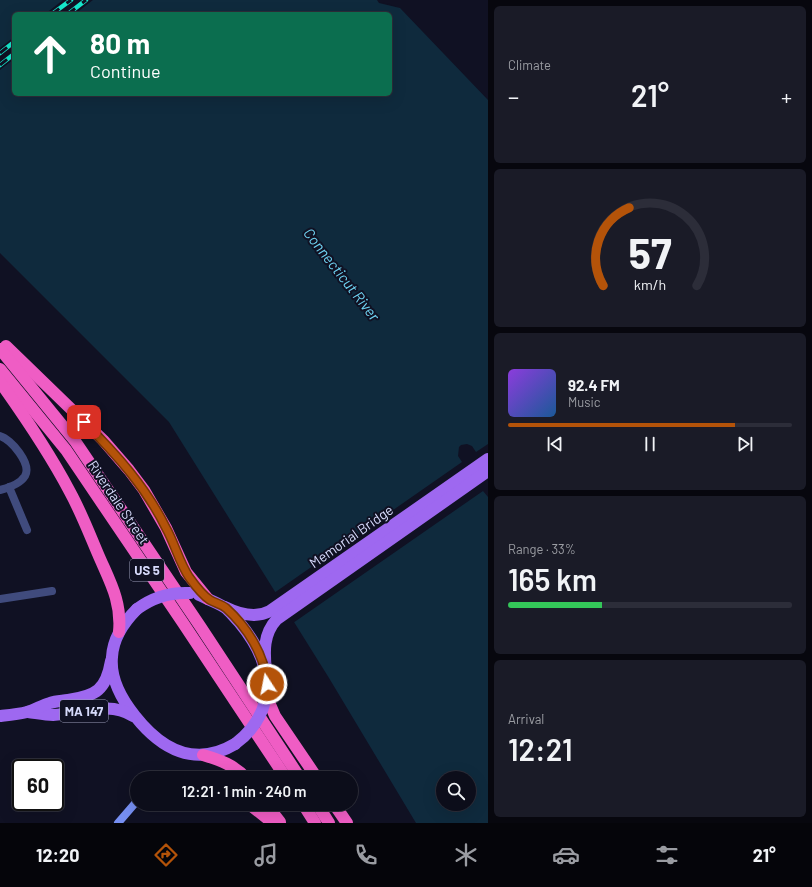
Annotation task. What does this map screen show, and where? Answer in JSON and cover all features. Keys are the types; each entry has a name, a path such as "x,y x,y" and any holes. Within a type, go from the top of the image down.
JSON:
{"highway":[{"path":"0,341 89,427 124,464 144,490 158,512 186,572 208,599"},
{"name":"Riverdale Street","path":"0,348 75,441 200,626 295,771"},
{"name":"Riverdale Street","path":"0,368 66,450 281,771"},
{"path":"0,382 42,444 76,504 118,602 120,618 119,632"},
{"path":"266,698 275,716 312,771"},
{"path":"203,755 232,765 239,771"},
{"path":"258,811 273,823"},
{"path":"271,811 280,823"},
{"path":"307,811 315,823"},
{"path":"321,811 329,823"},
{"path":"339,811 347,823"}],"main road":[{"name":"Memorial Bridge","path":"112,658 115,641 125,622 137,609 150,600 172,593 190,593 248,615 258,615 267,612 488,459"},
{"name":"Memorial Bridge","path":"266,698 267,687 265,644 268,632 274,622 488,471"},
{"path":"225,607 253,641 266,671"},
{"path":"112,658 120,693 126,704 156,738 170,748 186,753 203,755 220,752 235,744 249,732 255,724 261,713 266,698"},
{"name":"MA 147","path":"28,712 51,702 85,698 95,693 106,678 112,658"},
{"name":"MA 147","path":"0,716 28,712 52,715 108,708 124,711 138,719"}],"street":[{"path":"0,490 9,487 23,478 25,476 26,468 23,458 10,441 2,437"},
{"path":"9,487 27,530"},
{"path":"0,599 52,591"},
{"path":"118,823 130,809"}],"water":[{"name":"Connecticut River","path":"0,0 377,0 379,3 400,8 488,100 488,823 416,823 329,678 169,422 0,253"}],"pier":[{"path":"63,0 93,0 78,12 48,12"},
{"path":"12,39 12,61 0,70 0,48"},
{"path":"467,444 472,446 476,452 488,444 488,497 483,491 293,623 274,593 462,462 458,456 459,447"}],"railway":[{"path":"55,12 71,0"},
{"path":"71,12 86,0"},
{"path":"0,53 12,44"},
{"path":"0,65 12,56"}],"route":[{"path":"84,422 120,459 144,490 158,512 190,579 208,599 225,607 249,635 259,652 266,671 267,684"}]}
